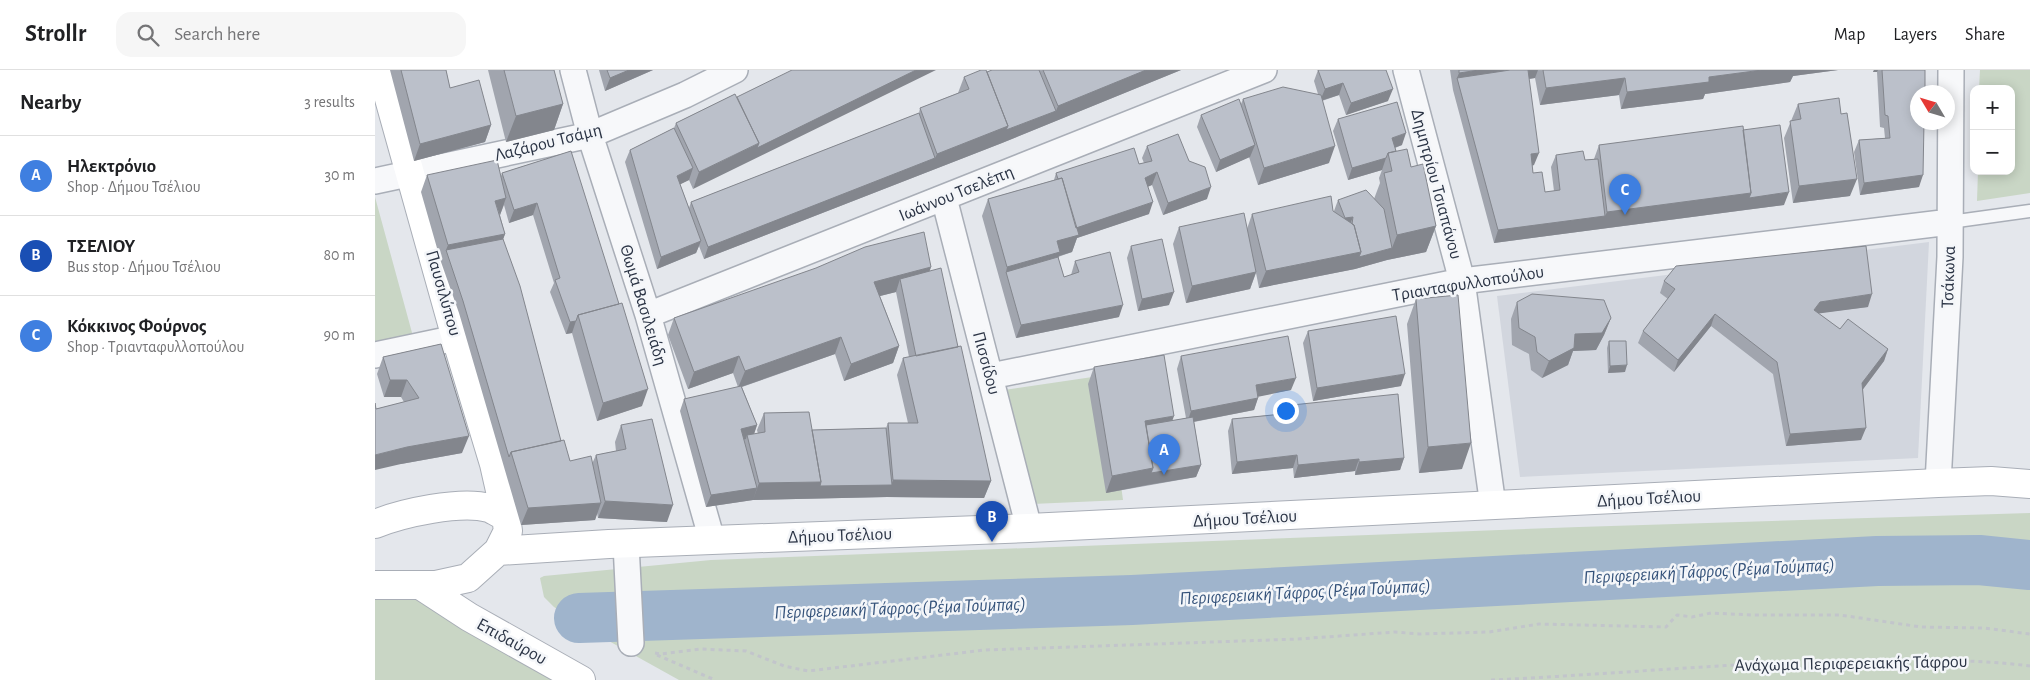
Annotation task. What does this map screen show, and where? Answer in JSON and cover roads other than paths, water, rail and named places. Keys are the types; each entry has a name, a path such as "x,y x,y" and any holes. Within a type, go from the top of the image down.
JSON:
{"street":[{"name":"Παυσιλύπου","path":"381,70 456,338 494,464 508,531 498,551"},
{"name":"Θωμά Βασιλειάδη","path":"573,70 590,134 648,314 712,540"},
{"name":"Λαζάρου Τσάμη","path":"375,181 590,134 685,96 735,70"},
{"name":"Ιωάννου Τσελέπη","path":"648,314 1264,70"},
{"name":"Δημητρίου Τσιαπάνου","path":"1407,70 1462,281 1493,506"},
{"name":"Τσάκωνα","path":"1938,483 1950,222 1951,70"},
{"name":"Πισσίδου","path":"944,198 1029,528"},
{"name":"Τριανταφυλλοπούλου","path":"991,376 1462,281 1950,222"},
{"path":"375,355 456,338"},
{"name":"Δήμου Τσέλιου","path":"498,551 1493,506 1991,481 2030,476"},
{"name":"Δήμου Τσέλιου","path":"1991,481 2030,484"},
{"path":"375,524 387,519 460,504 489,508 506,517"},
{"path":"626,544 631,643"},
{"path":"375,585 436,586 467,578 498,551"},
{"path":"462,579 462,598 469,617"},
{"name":"Επιδαύρου","path":"420,585 469,617 581,680"}],"lane":[{"path":"1950,222 2030,211"}],"waterway":[{"name":"Περιφερειακή Τάφρος (Ρέμα Τούμπας)","path":"579,618 1132,600 1877,561 1979,560 2030,565"}],"place":[{"name":"Κόκκινος Φούρνος","path":"1625,215"},
{"name":"Ηλεκτρόνιο","path":"1164,475"},
{"name":"ΤΣΕΛΙΟΥ","path":"992,542"}]}
